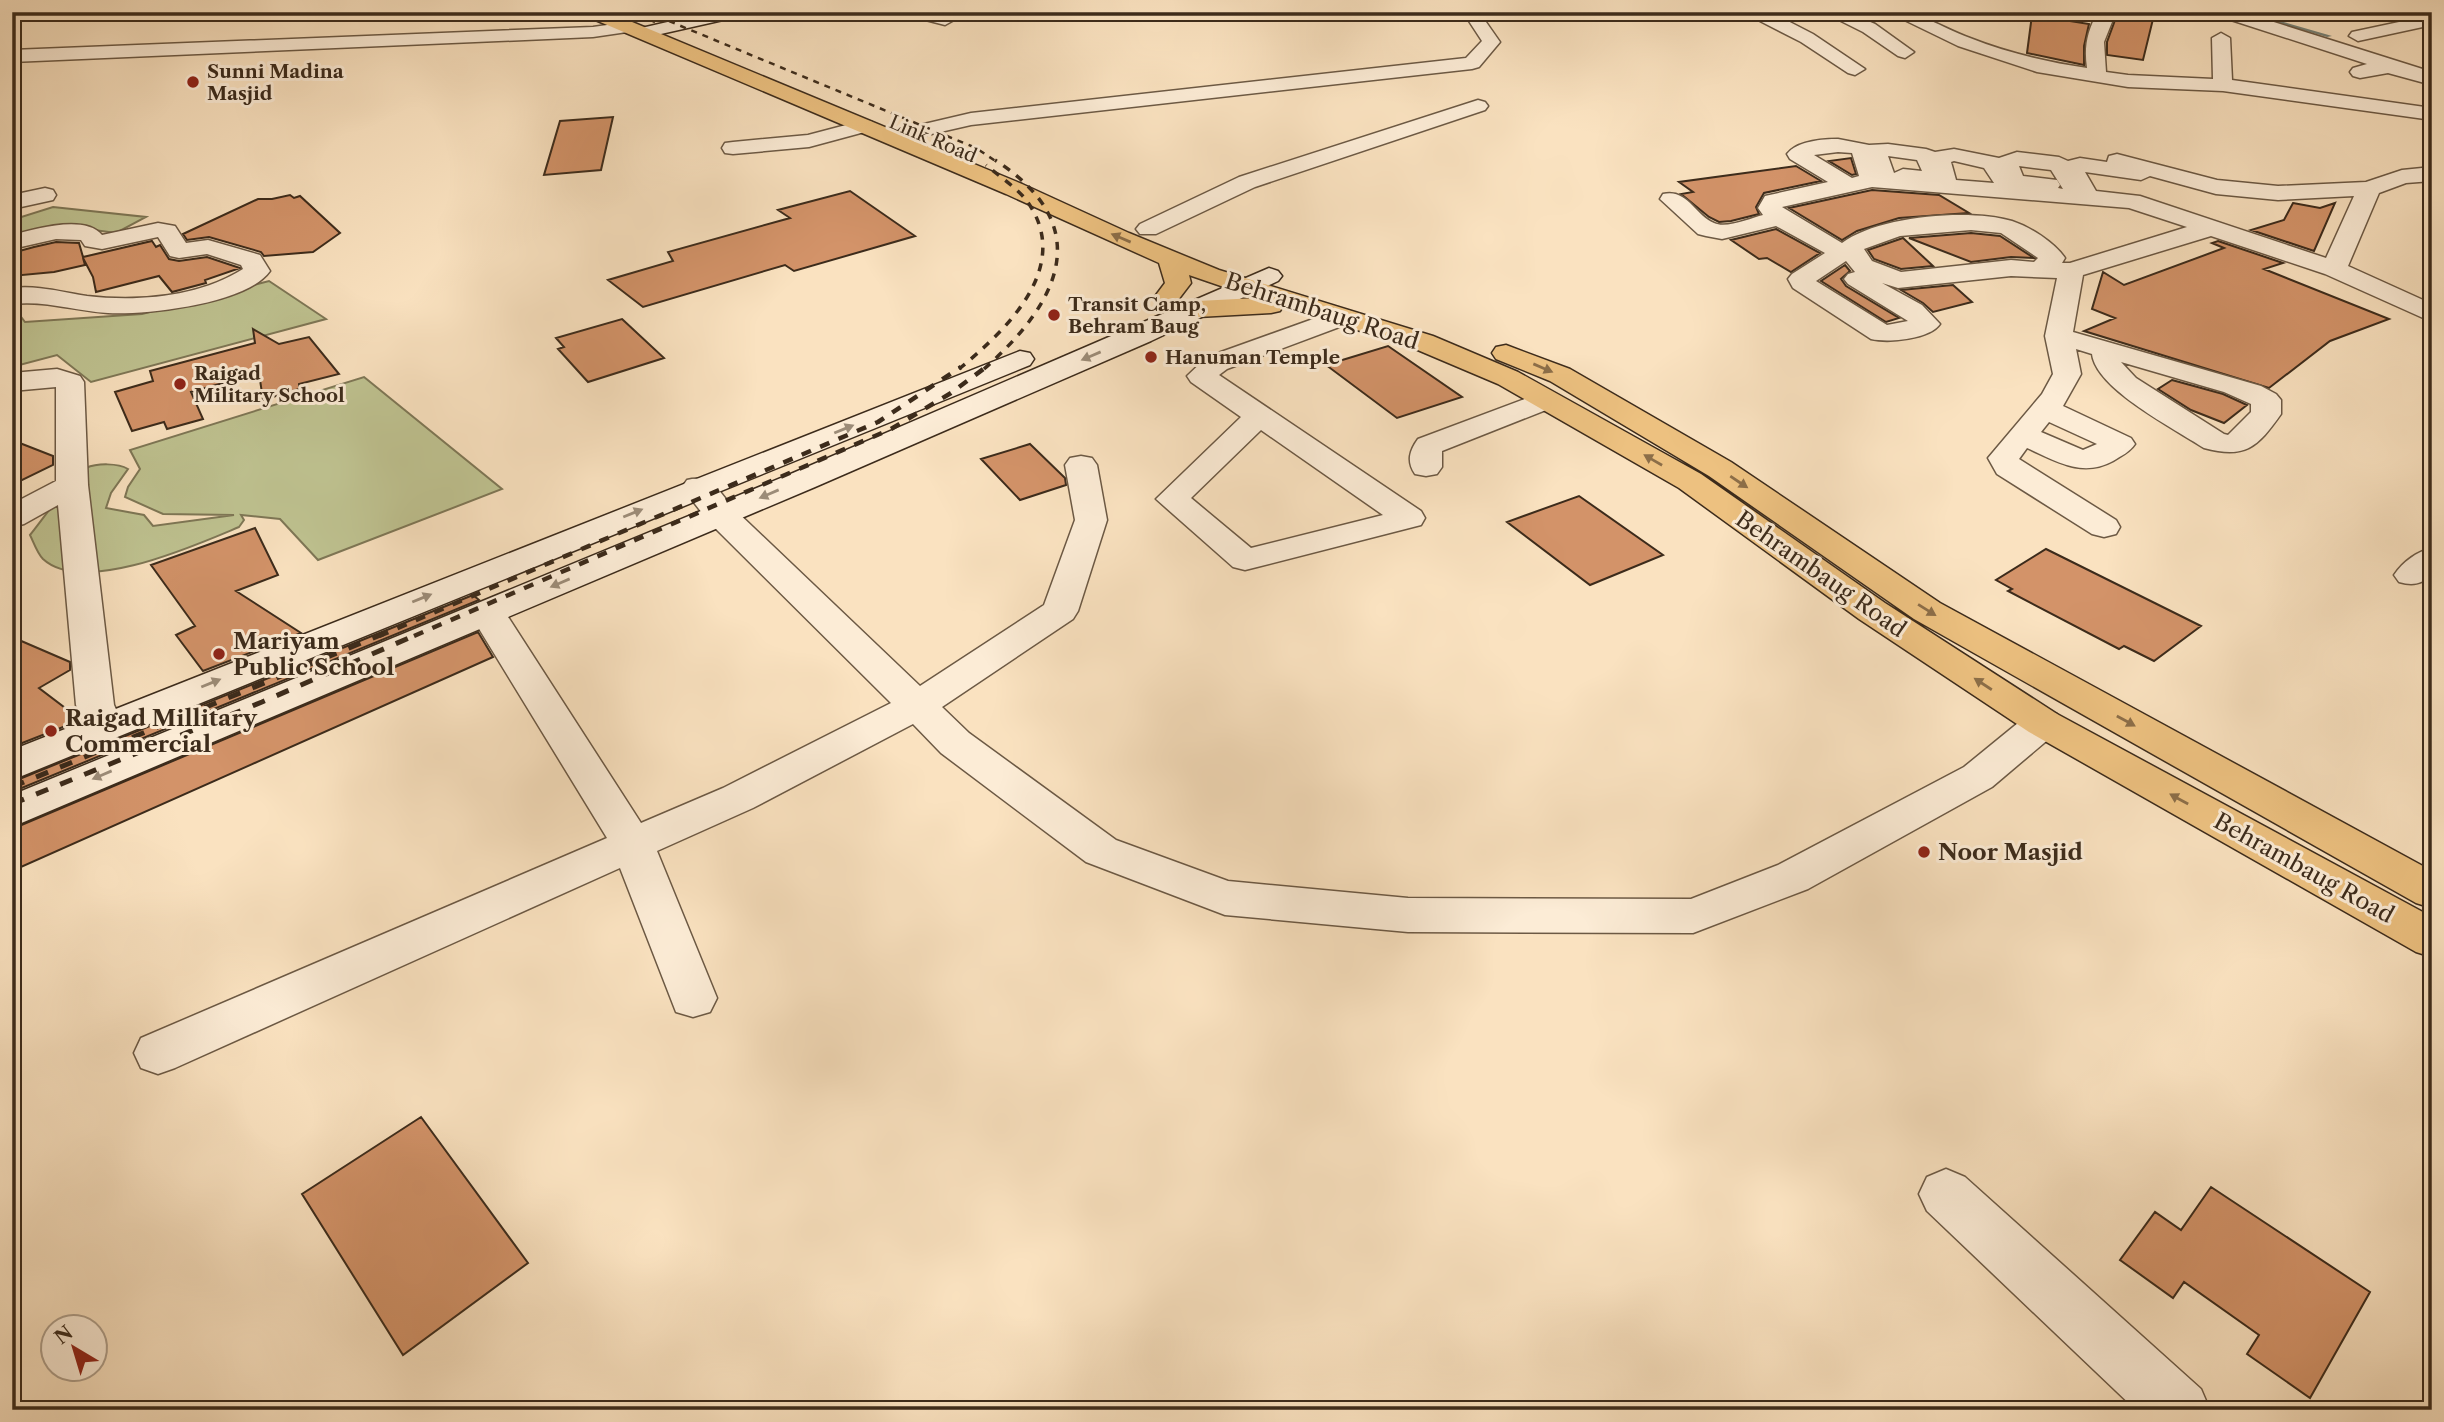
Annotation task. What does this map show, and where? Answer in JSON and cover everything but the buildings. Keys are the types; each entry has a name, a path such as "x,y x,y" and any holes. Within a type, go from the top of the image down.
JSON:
{"main road":[{"name":"Link Road","path":"593,12 644,25 914,132 1148,229 1219,271"},
{"name":"Link Road","path":"644,25 865,126 1219,271"},
{"name":"Behrambaug Road","path":"1219,271 1329,314 1469,359 1536,394 1690,481 1872,611 2043,723 2432,939"},
{"name":"Behrambaug Road","path":"1219,271 1467,336 1560,375 1720,469 1927,611 2432,891"},
{"path":"1184,302 1247,305 1329,314"}],"street":[{"path":"644,25 704,12"},
{"path":"12,56 580,33 735,12"},
{"path":"916,12 945,20"},
{"path":"914,132 971,119 1053,108 1472,63 1491,42 1471,12"},
{"path":"1789,12 1764,16 1807,38 1855,69"},
{"path":"1830,12 1869,28 1905,52"},
{"path":"1896,12 2008,58 2037,66 2161,84 2223,85 2425,109"},
{"path":"2097,75 2093,44 2107,12"},
{"path":"2208,12 2233,16 2309,55"},
{"path":"2233,16 2252,12"},
{"path":"2358,36 2432,20"},
{"path":"2199,35 2252,42 2309,55 2384,63"},
{"path":"2221,37 2223,85"},
{"path":"2303,94 2309,55"},
{"path":"2425,109 2360,80 2357,74 2378,65 2388,65 2432,79"},
{"path":"1148,229 1247,182 1478,106"},
{"path":"733,148 809,141 865,126"},
{"path":"2117,161 2241,190 2335,193 2370,189 2402,177 2432,174"},
{"path":"1857,279 1913,311 1927,324 1897,333 1881,333 1802,282 1801,279 1840,254 1825,240 1778,218 1770,208 1773,201 1866,179 2011,191 2081,192 2132,201 2214,227 2334,269 2432,314"},
{"path":"2334,269 2370,189"},
{"path":"12,202 45,195"},
{"path":"1671,199 1712,232 1778,218"},
{"path":"2043,267 2053,258 2049,254 2010,229 1989,223 1957,221 1913,227 1859,241 1851,247 1863,266 1892,279 1963,273 1943,260 1946,256 1960,251 1979,251 2011,268 2043,267 2071,271 2214,227"},
{"path":"12,242 70,231 88,233 94,241 102,242 158,230 167,232 179,251 208,247 251,260 257,271 245,280 216,290 176,300 122,307 89,304 42,294 12,296"},
{"path":"12,766 105,726 709,501 1184,302 1219,271"},
{"path":"2071,271 2059,335 2067,374 2045,409 2003,458 2008,467 2104,527"},
{"path":"1259,416 1172,499 1245,560 1409,518 1201,376 1217,363 1329,314"},
{"path":"2059,335 2105,348 2248,391 2266,400 2266,414 2235,445 2215,442 2126,384 2107,363 2105,348"},
{"path":"12,382 57,378 70,382 72,485 95,705 105,726"},
{"path":"1419,435 1536,394"},
{"path":"1426,467 1425,454 1429,445 1536,394"},
{"path":"2022,435 2079,460 2092,459 2120,444 2045,409"},
{"path":"158,1053 738,799 917,706 1060,611 1091,520 1082,465"},
{"path":"12,517 72,485"},
{"path":"12,813 488,614 709,501"},
{"path":"709,501 955,743 1101,851 1225,898 1408,915 1693,916 1793,877 1978,777 2043,723"},
{"path":"488,614 633,845 693,998"},
{"path":"1946,1194 2180,1410"}],"green space":[{"path":"53,207 146,217 116,233 72,227 25,234 13,231 18,218"},
{"path":"269,281 326,319 91,382 57,355 12,367 12,305 25,322 142,314"},
{"path":"364,377 502,489 318,560 280,519 241,515 244,520 239,527 169,555 111,570 84,572 61,569 43,559 37,551 30,535 74,478 86,468 96,465 113,465 128,469 111,493 106,508 144,515 153,526 234,515 163,514 125,497 140,469 130,450"}],"waterway":[{"path":"2242,12 2329,36"}],"railway":[{"path":"630,12 655,22"},
{"path":"647,12 976,148 997,162"},
{"path":"986,367 1032,317 1048,291 1056,264 1056,237 1047,211 1027,185 995,160"},
{"path":"959,369 1014,316 1039,273 1043,250 1040,226 1027,201 986,165"},
{"path":"379,636 878,422 961,367"},
{"path":"414,636 891,429 951,393 986,367"},
{"path":"12,787 383,634"},
{"path":"12,804 262,702 418,634"}],"place":[{"name":"Sunni Madina Masjid","path":"193,82"},
{"name":"Transit Camp, Behram Baug","path":"1054,315"},
{"name":"Hanuman Temple","path":"1151,357"},
{"name":"Raigad Military School","path":"180,384"},
{"name":"Mariyam Public School","path":"219,654"},
{"name":"Raigad Millitary Commercial","path":"51,731"},
{"name":"Noor Masjid","path":"1924,852"}]}
